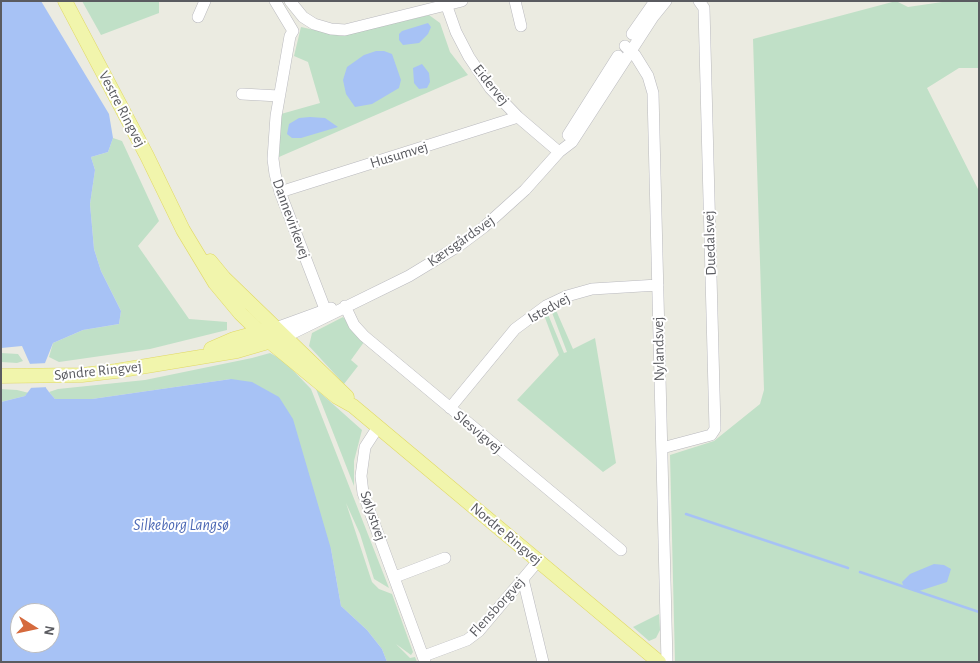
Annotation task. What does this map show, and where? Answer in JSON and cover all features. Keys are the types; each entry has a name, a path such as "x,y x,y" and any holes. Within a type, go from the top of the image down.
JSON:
{"main road":[{"name":"Vestre Ringvej","path":"65,1 178,216 183,230 208,273 240,314 272,335"},
{"name":"Vestre Ringvej","path":"178,216 224,278 272,335"},
{"name":"Søndre Ringvej","path":"1,376 116,371 195,357 234,340 272,335"},
{"name":"Nordre Ringvej","path":"272,335 343,391 353,406"},
{"name":"Nordre Ringvej","path":"272,335 337,398 353,406 659,662"}],"street":[{"path":"198,17 205,1"},
{"name":"Dannevirkevej","path":"275,1 293,31 290,36 279,96 273,159 280,192 325,309"},
{"path":"290,1 302,17 314,24 331,29 345,30 446,3 462,1"},
{"path":"515,1 521,26"},
{"name":"Kærsgårdsvej","path":"272,335 328,317 345,306 410,276 460,245 506,208 559,152 572,142 594,110 656,1"},
{"name":"Kærsgårdsvej","path":"628,48 666,1"},
{"name":"Duedalsvej","path":"662,448 711,435 715,429 704,8 699,1"},
{"name":"Eidervej","path":"446,3 454,27 469,57 490,88 518,117 559,152"},
{"name":"Nylandsvej","path":"628,48 648,76 652,93 667,662"},
{"path":"242,94 279,96"},
{"name":"Husumvej","path":"280,192 518,117"},
{"name":"Istedvej","path":"450,408 515,329 546,306 567,296 592,289 658,285"},
{"name":"Kærsgårdsvej","path":"272,335 325,309 345,306"},
{"name":"Slesvigvej","path":"345,306 354,325 364,336 621,550"},
{"name":"Sølystvej","path":"378,427 365,447 360,476 363,493 424,659"},
{"path":"395,577 445,558"},
{"name":"Flensborgvej","path":"424,659 467,640 479,631 538,561"},
{"path":"523,579 543,662"}],"green space":[{"path":"82,1 159,1 159,13 101,35"},
{"path":"896,1 908,7 949,1 979,1 979,68 959,68 927,88 979,191 979,662 675,662 670,455 714,441 760,404 764,390 753,39"},
{"path":"429,15 440,23 450,52 468,75 279,157 281,114 320,103 308,62 294,56 301,27 341,36"},
{"path":"113,138 122,141 159,221 138,246 189,319 227,322 227,330 150,349 59,362 49,357 53,343 83,330 119,324 121,311 101,271 94,249 90,204 95,170 91,157 108,152"},
{"path":"555,308 573,349 595,338 616,463 603,472 517,400 559,355 544,315 547,312 564,353 567,352 551,310"},
{"path":"343,317 364,342 351,360 358,366 344,384 309,346 312,333"},
{"path":"1,353 18,354 23,361 17,363 1,362"},
{"path":"270,353 283,360 311,389 389,588 374,579 360,534 346,503 372,582 379,589 392,594 413,652 411,655 396,644 410,658 415,657 417,662 387,662 382,649 367,630 341,606 331,549 231,379 92,399 55,399 49,392 58,389 145,380"},
{"path":"1,389 29,393 25,396 1,402"},
{"path":"316,389 362,430 354,461 354,486"},
{"path":"659,614 660,630 656,638 649,641 633,627"}],"water":[{"name":"Silkeborg Langsø","path":"1,1 41,1 109,114 113,138 108,152 91,157 95,170 90,204 94,249 101,271 121,311 119,324 83,330 53,343 45,363 46,388 55,399 92,399 231,379 252,382 279,397 293,419 331,549 341,606 367,630 382,649 387,662 1,662 1,402 25,396 31,388 30,364 22,346 1,348"},
{"path":"428,23 431,27 428,34 419,43 403,45 399,40 399,34 402,31"},
{"path":"376,51 392,54 401,80 399,88 372,104 355,107 346,94 343,80 347,67 364,55"},
{"path":"422,64 429,73 430,82 427,88 419,89 414,83 413,68"},
{"path":"299,118 325,118 338,127 301,138 292,138 287,134 289,124"},
{"path":"934,564 944,565 951,569 947,582 916,592 903,585 902,582 910,574"}],"pier":[{"path":"48,363 49,387 28,388 27,364"}],"waterway":[{"path":"686,514 848,568"},
{"path":"860,572 979,612"}]}
